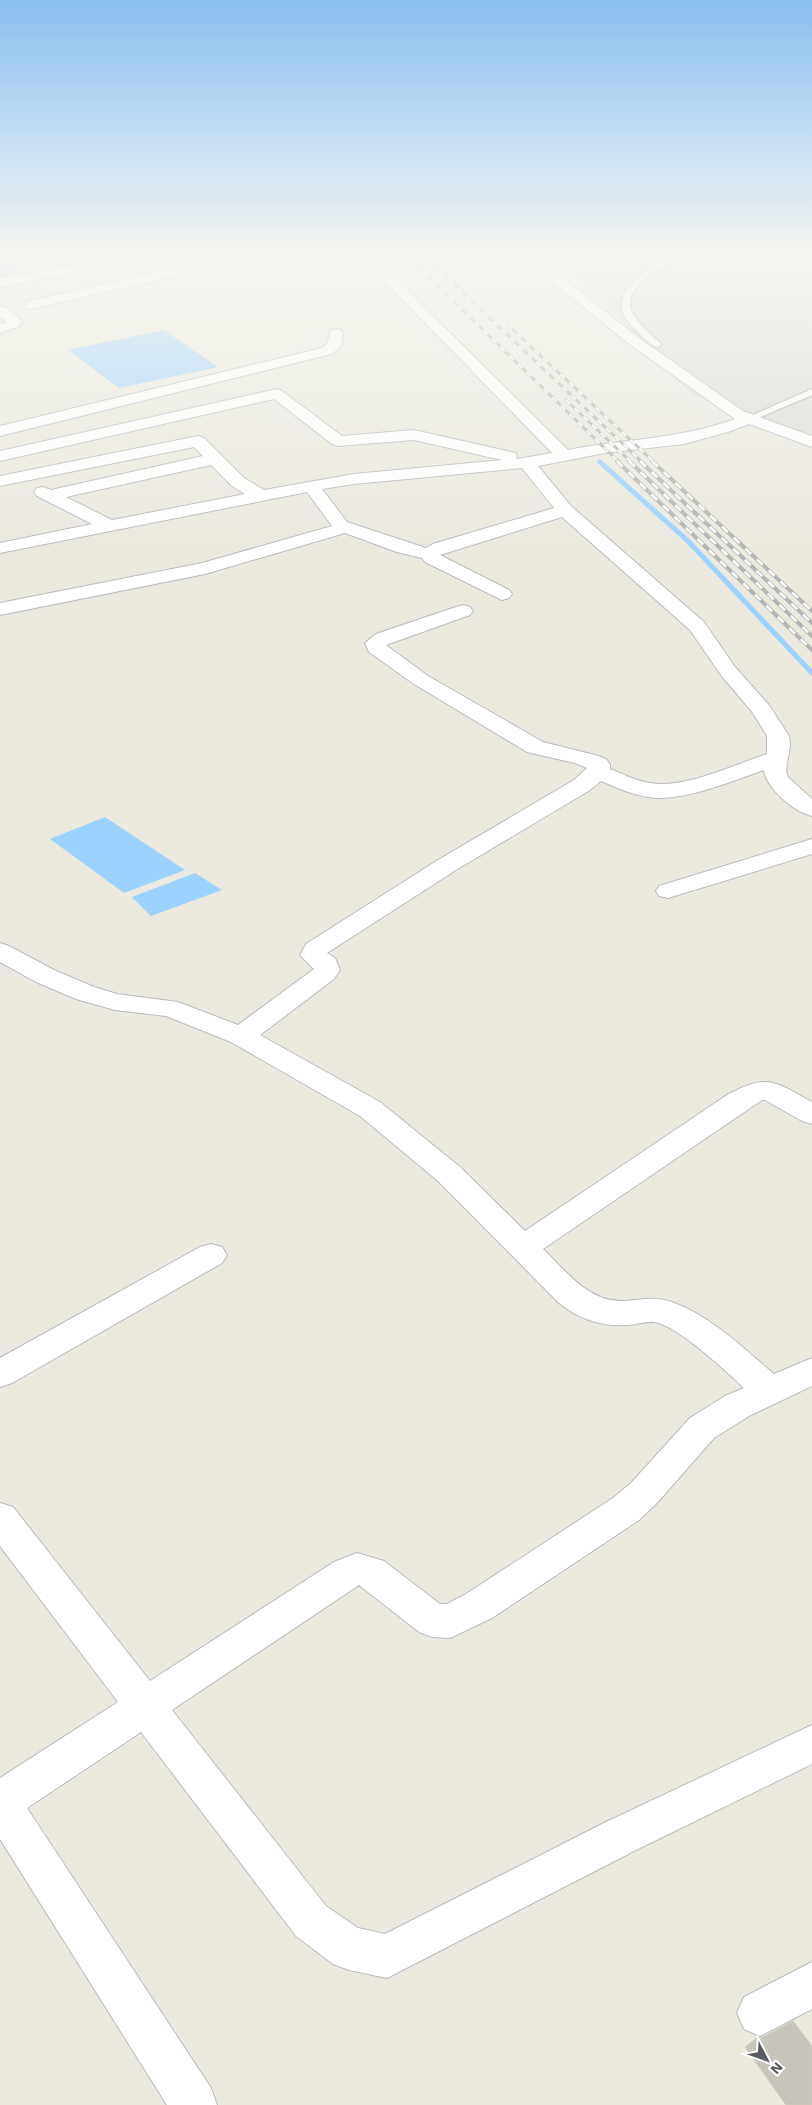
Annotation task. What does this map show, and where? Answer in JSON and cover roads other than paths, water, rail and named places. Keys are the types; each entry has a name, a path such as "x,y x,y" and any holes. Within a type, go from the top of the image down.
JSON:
{"street":[{"path":"0,431 318,353"},
{"path":"462,353 564,456"},
{"path":"651,353 737,414 748,420 812,442"},
{"path":"0,456 277,394 338,441 414,435 530,462 565,510 697,626 728,670 761,710 778,736 779,746 775,771 777,779 798,800 812,809"},
{"path":"0,548 311,486 354,479 530,462 610,448 684,438 722,429 748,420"},
{"path":"185,428 238,482 261,496"},
{"path":"8,479 198,441"},
{"path":"50,495 214,459"},
{"path":"0,467 8,479 50,495 111,527"},
{"path":"311,486 341,526 403,548 428,554 432,558 502,594"},
{"path":"428,554 439,548 565,510"},
{"path":"0,609 205,568 335,532 341,526"},
{"path":"240,1036 325,973 327,970 326,964 313,955 315,949 446,865 582,784 598,772 599,765 590,760 568,753 548,753 535,747 422,680 376,648 375,643 383,638 463,611"},
{"path":"598,772 637,787 657,791 683,788 776,758"},
{"path":"668,891 812,846"},
{"path":"0,951 45,976 85,993 115,1002 168,1008 240,1036 370,1109 450,1174 570,1295 585,1306 609,1313 659,1310 676,1317 697,1329 770,1390"},
{"path":"523,1247 737,1102 755,1092 769,1090 812,1114"},
{"path":"0,1374 211,1255"},
{"path":"194,2105 0,1802 347,1573 357,1569 371,1572 432,1620 450,1621 479,1606 626,1509 644,1493 702,1428 737,1406 812,1371"},
{"path":"0,1518 311,1921 349,1948 387,1956 621,1836 812,1744"},
{"path":"760,2013 812,1984"}],"lane":[{"path":"748,420 812,392"}],"water":[{"path":"72,353 198,353 218,367 119,388"},
{"path":"105,817 185,870 124,893 50,839"},
{"path":"195,873 222,890 151,916 132,897"}],"waterway":[{"path":"600,462 688,541 812,673"}],"railway":[{"path":"507,353 619,462"},
{"path":"527,353 642,462"},
{"path":"538,353 654,462"},
{"path":"566,400 631,462"},
{"path":"617,461 812,650"},
{"path":"629,461 812,636"},
{"path":"640,461 812,623"},
{"path":"652,461 812,611"}]}
